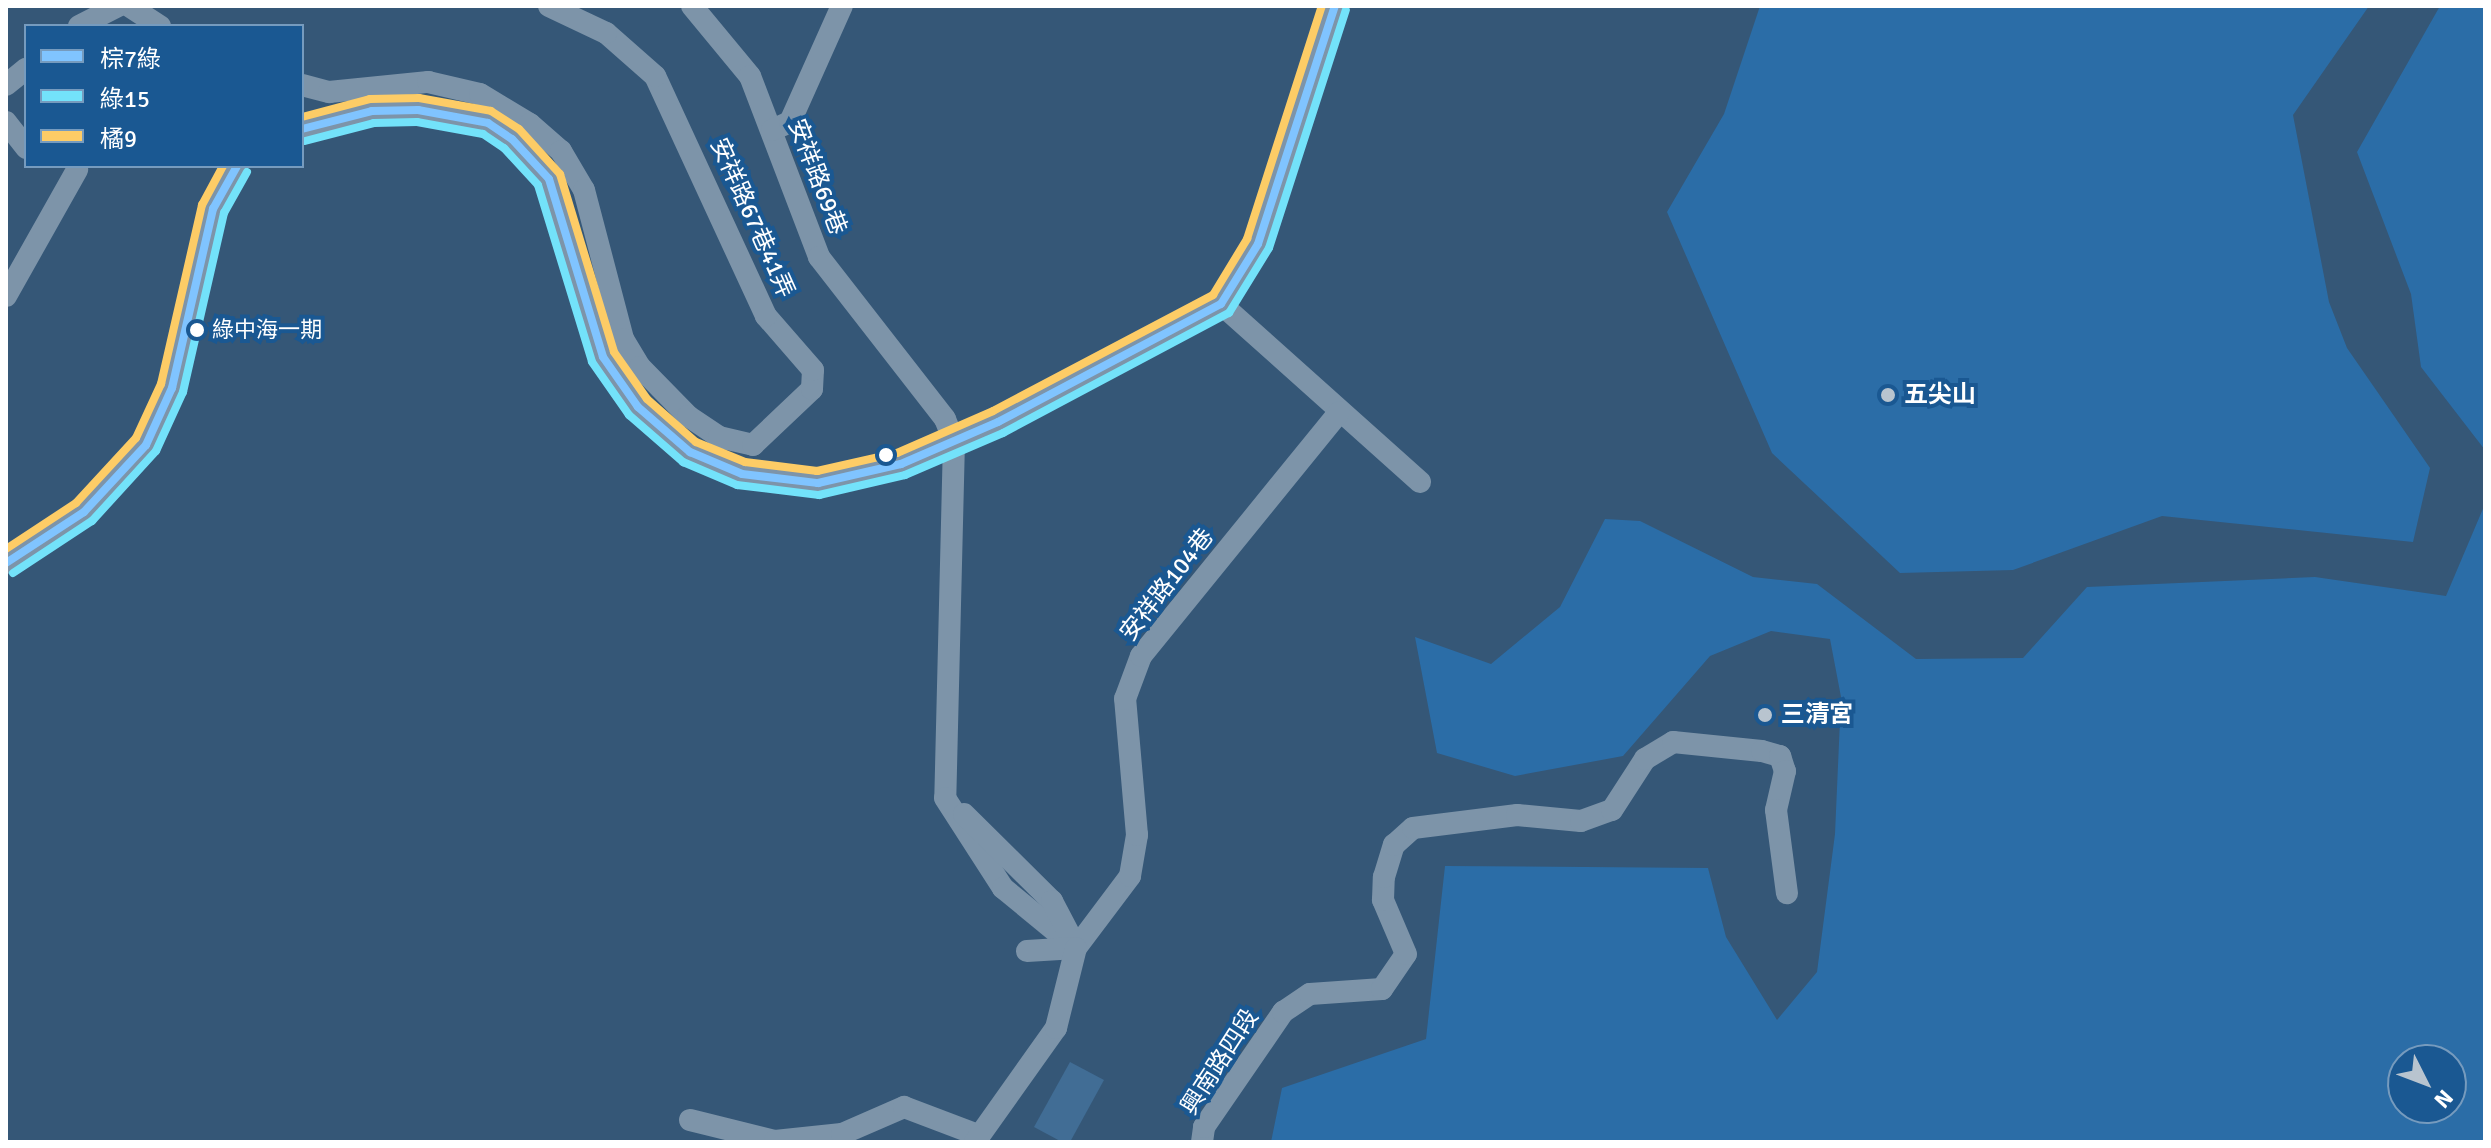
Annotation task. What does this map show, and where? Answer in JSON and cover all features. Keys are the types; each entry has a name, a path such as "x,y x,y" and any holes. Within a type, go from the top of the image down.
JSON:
{"street":[{"path":"83,24 118,6"},
{"path":"129,6 157,24"},
{"name":"安祥路67巷41弄","path":"304,86 329,92 428,82 480,94 530,124 561,151 584,190 623,339 640,367 688,416 719,437 753,445 812,389 813,370 766,316 655,76 606,33 549,6"},
{"name":"安祥路69巷","path":"692,6 750,76 819,257 945,419 954,441"},
{"path":"772,130 790,122 842,6"},
{"path":"304,128 372,111 418,110 488,123 512,139 549,179 603,357 638,407 690,452 742,474 818,483 901,464 954,441 1166,339 1221,304 1258,244 1335,6"},
{"path":"6,85 24,71"},
{"path":"6,122 24,145"},
{"path":"6,296 76,168"},
{"path":"6,563 84,512 146,445 172,388 213,209 236,168"},
{"path":"1221,304 1420,482"},
{"name":"安祥路104巷","path":"1076,948 1130,876 1137,835 1125,699 1141,656 1339,412"},
{"path":"954,441 945,798 1003,888 1076,948"},
{"name":"興南路四段","path":"1202,1142 1204,1127 1283,1012 1310,994 1382,989 1406,954 1383,900 1384,877 1394,845 1413,828 1517,815 1581,821 1612,810 1645,759 1673,742 1762,751 1780,756 1785,771 1776,810 1787,893"},
{"path":"1027,951 1076,948"},
{"path":"690,1120 775,1141 842,1134 904,1107 976,1138 1017,1091 1056,1028 1076,948"}],"shaded area":[{"path":"1760,6 2369,6 2293,115 2329,302 2347,348 2430,468 2413,542 2162,516 2013,570 1900,573 1772,453 1667,212 1724,114"},
{"path":"2440,6 2485,6 2485,450 2421,367 2411,294 2357,152"},
{"path":"2485,504 2485,1142 1271,1142 1282,1088 1426,1039 1445,866 1708,868 1726,937 1777,1020 1817,972 1835,834 1841,697 1830,639 1771,631 1710,656 1623,756 1515,776 1437,753 1415,637 1491,664 1560,607 1605,519 1640,521 1753,577 1817,584 1916,659 2023,658 2087,587 2315,577 2446,596"},
{"path":"1070,1062 1104,1080 1070,1142 1062,1142 1034,1127"}],"transit line":[{"name":"橘9","path":"304,116 370,99 419,98 491,111 519,129 560,174 614,352 647,399 696,442 745,462 817,471 897,453 993,411 1213,295 1247,239 1322,6"},
{"name":"棕7綠","path":"304,128 372,111 418,110 488,123 512,139 549,179 603,357 638,407 690,452 742,474 818,483 901,464 998,422 1221,304 1258,244 1335,6"},
{"name":"綠15","path":"305,141 374,123 417,122 483,134 504,148 538,185 592,362 629,415 683,462 737,485 819,495 905,475 1003,433 1229,313 1269,248 1346,10"},
{"name":"橘9","path":"6,549 76,503 136,438 161,384 202,205 222,168"},
{"name":"棕7綠","path":"6,563 84,512 146,445 172,388 213,209 236,168"},
{"name":"綠15","path":"13,573 92,521 156,451 183,392 224,213 247,172"}],"place":[{"name":"綠中海一期","path":"197,330"},
{"name":"五尖山","path":"1888,395"},
{"name":"三清宮","path":"1765,715"}]}
